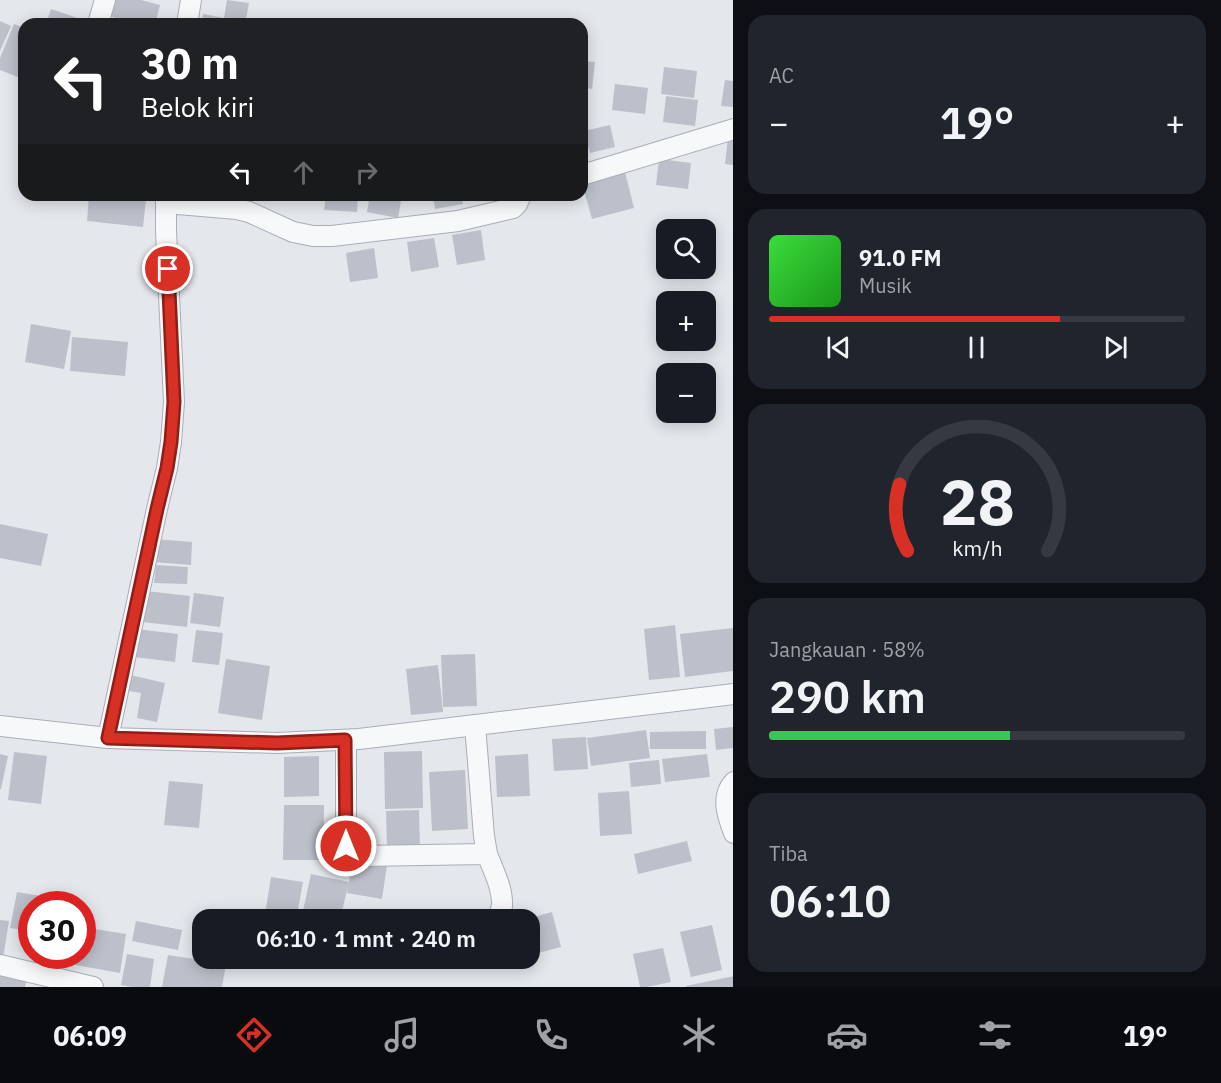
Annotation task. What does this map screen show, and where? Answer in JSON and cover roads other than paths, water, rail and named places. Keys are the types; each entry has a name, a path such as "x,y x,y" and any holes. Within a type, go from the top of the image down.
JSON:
{"street":[{"path":"100,18 105,0"},
{"path":"188,18 191,0"},
{"path":"588,172 733,129"},
{"path":"108,738 171,442 174,402 166,201"},
{"path":"180,201 237,209 293,232 313,236 332,236 468,219 513,208 518,201"},
{"path":"0,726 108,738 277,743 345,740 733,694"},
{"path":"475,725 487,854 498,884 501,909"},
{"path":"345,740 346,846 350,854 360,856 487,854"},
{"path":"733,783 727,792 726,801 727,813 733,830"},
{"path":"0,965 93,987"}]}
